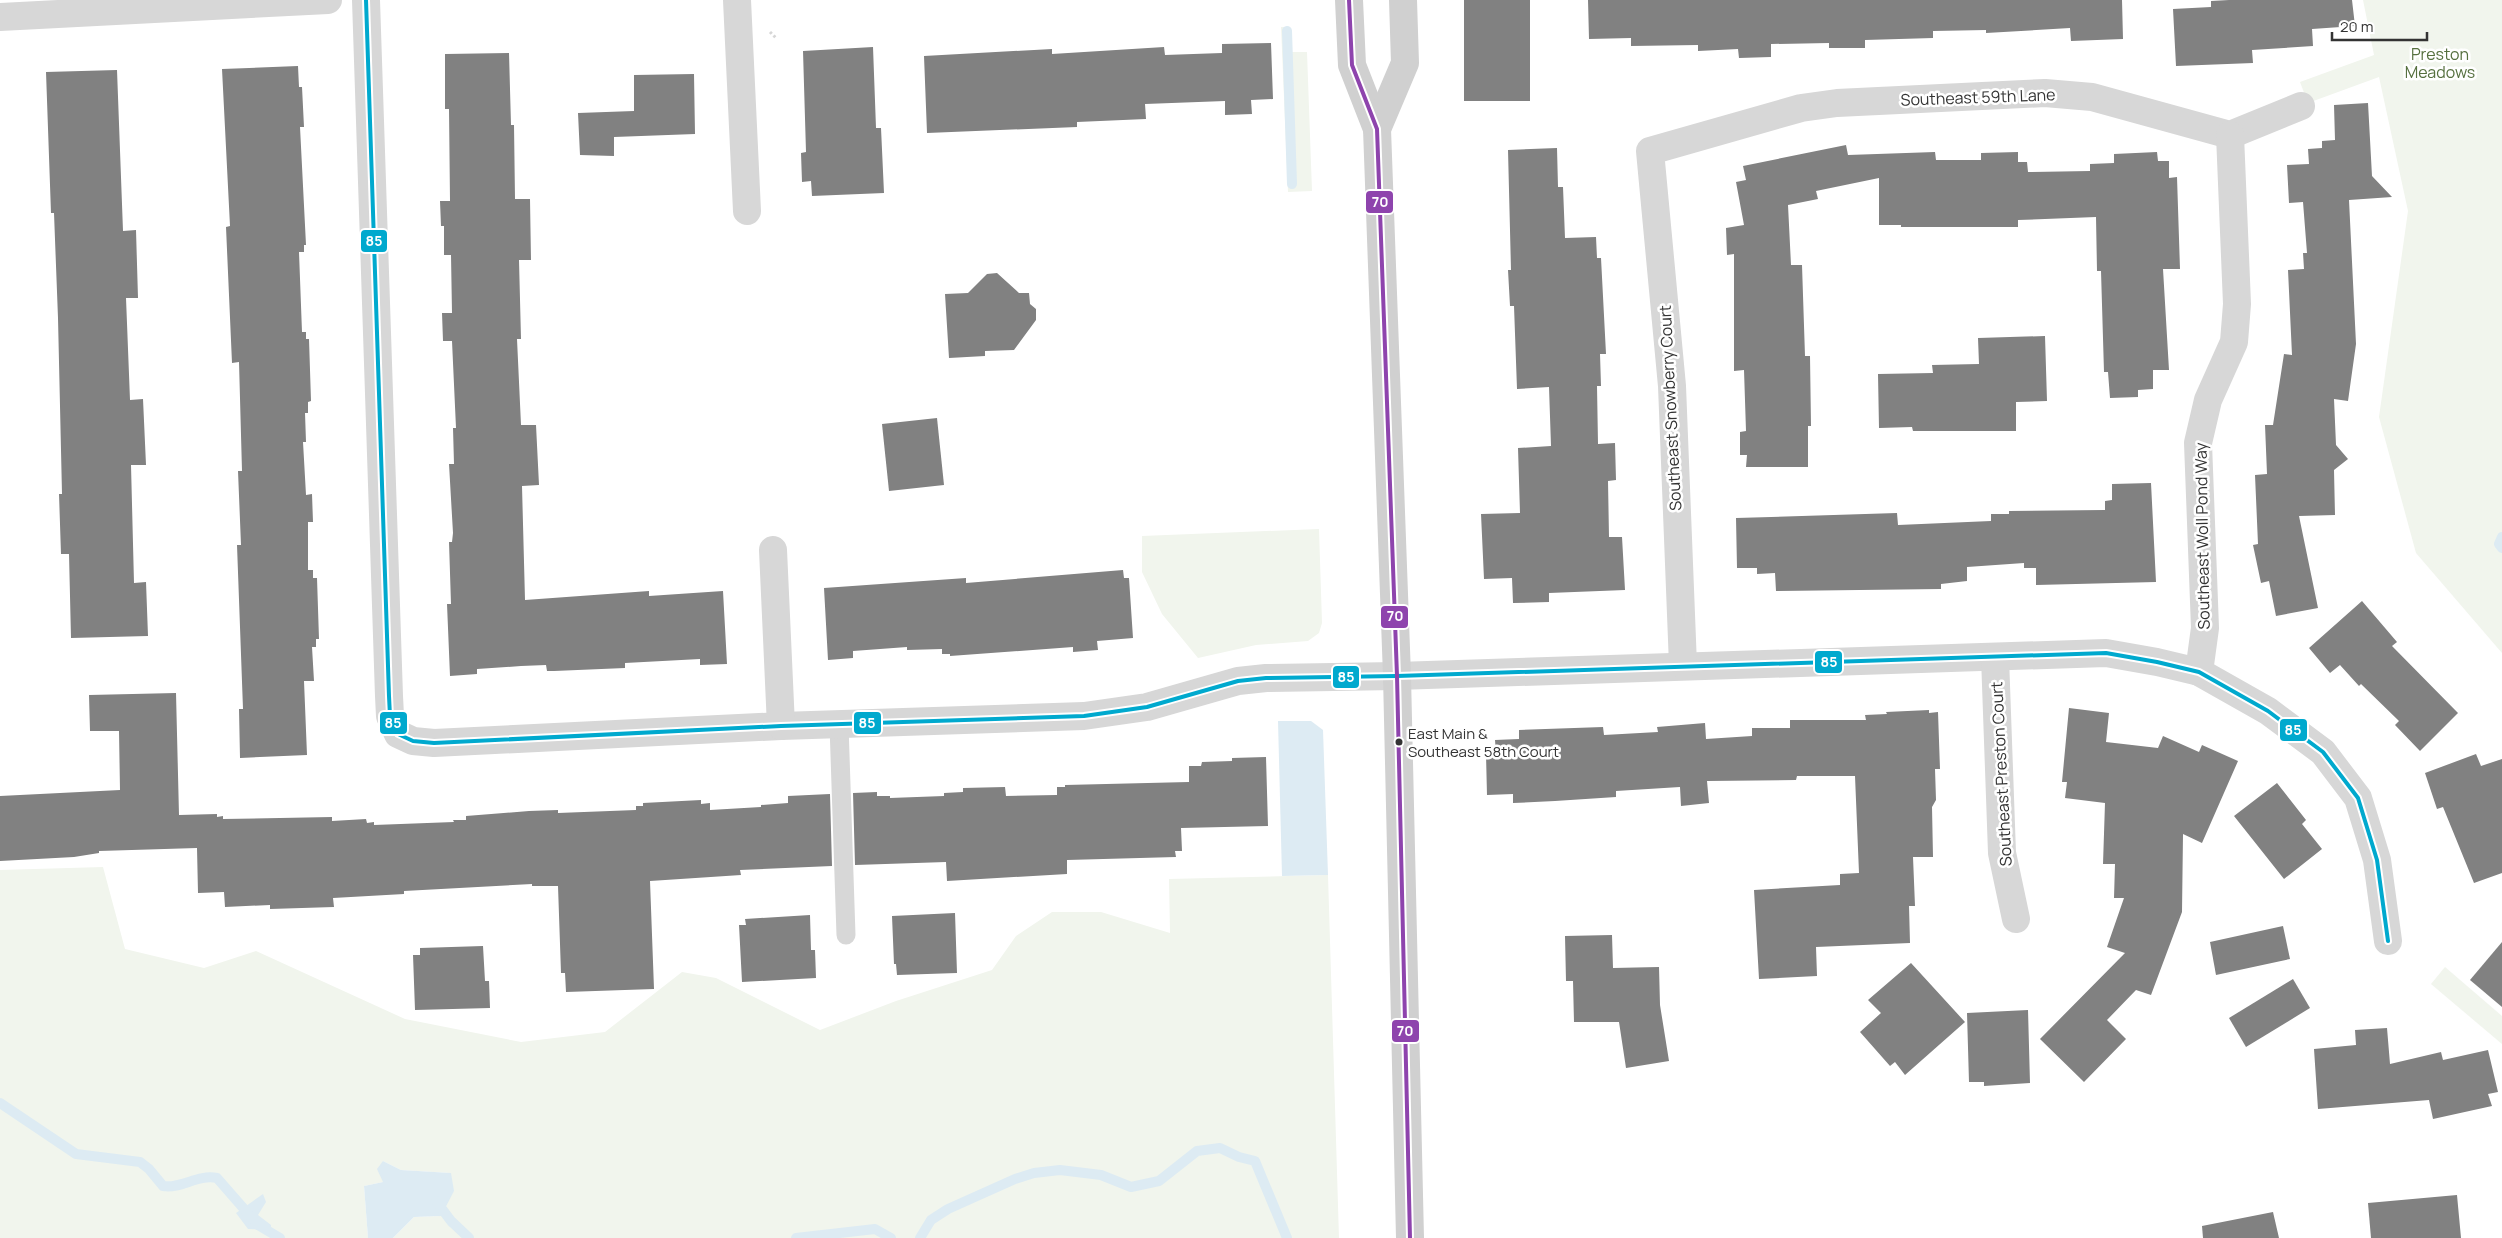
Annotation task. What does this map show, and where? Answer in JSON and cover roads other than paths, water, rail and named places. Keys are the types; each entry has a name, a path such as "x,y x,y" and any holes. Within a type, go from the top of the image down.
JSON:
{"main road":[{"path":"1350,0 1352,65 1377,129 1397,676 1410,1238"},
{"path":"1377,129 1405,62 1403,0"}],"street":[{"path":"0,17 328,0"},
{"path":"366,0 390,716 398,734 413,742 434,743 781,726 1084,716 1147,706 1238,681 1306,676 1397,676 1683,665 2106,653 2199,672 2268,711 2323,752 2358,798 2377,860 2388,941"},
{"path":"737,0 747,211"},
{"name":"Southeast 59th Lane","path":"1650,151 1801,108 1837,103 2045,93 2092,97 2230,135"},
{"path":"2230,135 2301,106"},
{"name":"Southeast Woll Pond Way","path":"2199,672 2204,628 2198,444 2208,400 2234,342 2237,304 2230,135"},
{"name":"Southeast Snowberry Court","path":"1650,151 1672,386 1683,665"},
{"path":"772,550 781,726"},
{"name":"Southeast Preston Court","path":"1995,657 2002,853 2016,919"}],"lane":[{"path":"839,725 846,935"}],"waterway":[{"path":"1287,31 1292,184"},
{"path":"2502,537 2499,544 2502,548"},
{"path":"0,1103 76,1154 140,1162 149,1169 163,1186 177,1185 203,1178 217,1178 258,1225 280,1238"},
{"path":"920,1238 931,1220 948,1209 1015,1179 1034,1173 1060,1170 1101,1175 1131,1187 1159,1181 1197,1151 1220,1148 1239,1157 1255,1161 1287,1238"},
{"path":"436,1201 451,1221 469,1238"},
{"path":"796,1238 875,1229 891,1238"}],"place":[{"name":"East Main & Southeast 58th Court","path":"1399,742"}],"park label":[{"name":"Preston Meadows","path":"2440,63"}]}
